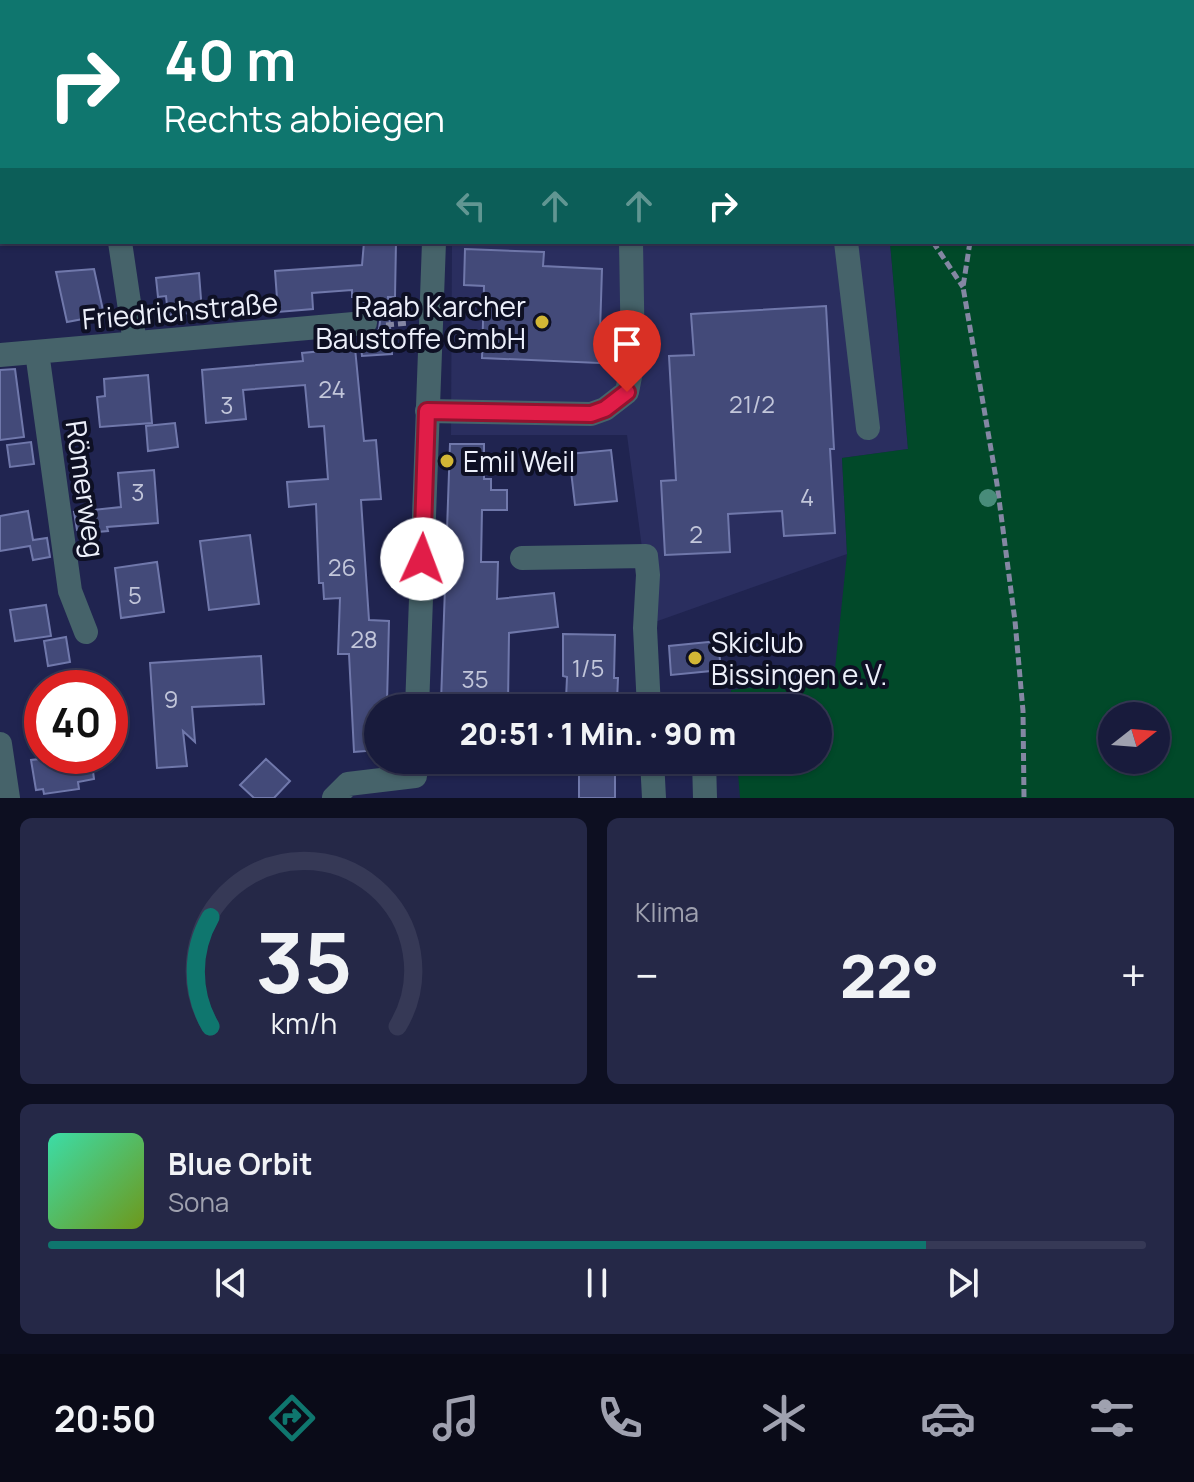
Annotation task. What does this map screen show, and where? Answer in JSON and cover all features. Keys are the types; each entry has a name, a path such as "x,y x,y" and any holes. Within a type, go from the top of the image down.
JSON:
{"street":[{"path":"120,244 135,343"},
{"path":"417,694 434,244"},
{"path":"427,411 591,414 605,409 627,392 633,361 631,244"},
{"path":"846,244 868,428"},
{"name":"Friedrichstraße","path":"0,355 372,324"},
{"name":"Römerweg","path":"37,352 70,591 86,632"},
{"path":"522,558 646,556 648,694"},
{"path":"0,744 8,798"},
{"path":"653,774 654,798"},
{"path":"704,774 705,798"},
{"path":"334,798 348,784 415,778"}],"path":[{"path":"934,244 963,287"},
{"path":"970,244 963,287 997,484 1015,621 1023,711 1023,798"},
{"path":"372,324 389,316 431,312"},
{"path":"372,324 408,323"}],"shaded area":[{"path":"452,244 890,244 908,449 842,458 847,554 652,623 627,435 451,435"}],"green space":[{"path":"890,244 1194,244 1194,798 740,798 738,774 832,774 832,694 731,694 731,690 834,678 847,554 842,458 908,449"}],"building":[{"path":"364,244 396,244 395,297 388,297 392,354 362,356 360,338 374,335 380,321 372,310 358,309 357,297 352,297 352,290 312,293 313,309 278,312 275,271 362,265"},
{"name":"Raab Karcher Baustoffe GmbH","path":"465,249 544,252 543,266 602,269 599,363 482,358 484,286 464,285"},
{"path":"94,269 104,315 67,322 56,272"},
{"path":"199,273 202,312 168,315 166,296 158,297 156,278"},
{"path":"826,306 835,533 784,536 782,511 728,514 730,552 665,555 661,481 676,480 669,356 694,355 691,314"},
{"path":"355,348 364,441 376,440 381,499 361,500 369,620 389,621 387,694 364,694 364,751 354,752 349,654 338,654 340,598 324,599 323,583 319,583 316,504 289,507 287,482 328,479 324,426 309,427 305,385 243,390 246,419 206,423 202,370 303,361 302,353"},
{"path":"15,369 24,437 0,440 0,370"},
{"path":"148,375 152,423 100,427 97,397 105,396 104,379"},
{"path":"175,423 178,447 148,451 146,426"},
{"path":"31,442 34,464 10,467 7,445"},
{"path":"450,444 484,444 484,479 491,479 491,490 507,490 507,510 482,510 481,562 498,562 497,599 554,593 558,627 509,633 508,694 441,694"},
{"path":"611,450 617,501 575,505 569,454"},
{"path":"154,470 158,523 107,527 108,531 86,533 86,529 77,530 74,512 121,507 118,473"},
{"path":"28,511 33,540 47,538 50,557 33,560 30,546 0,551 0,516"},
{"path":"250,535 259,604 209,610 200,541"},
{"path":"157,562 164,612 121,618 115,568"},
{"path":"46,605 51,636 15,641 10,610"},
{"path":"563,634 615,635 614,678 618,678 617,694 566,694 567,677 563,676"},
{"path":"66,637 70,662 48,666 44,641"},
{"name":"Skiclub Bissingen e.V.","path":"718,641 721,670 671,675 669,646"},
{"path":"261,656 264,704 192,707 195,742 183,731 187,766 157,768 150,663"},
{"path":"266,759 290,781 274,798 254,798 240,785"},
{"path":"33,774 93,774 94,779 78,782 79,789 44,794 43,789 36,790"},
{"path":"579,774 615,774 615,798 579,798"}],"place":[{"name":"Raab Karcher Baustoffe GmbH","path":"542,322"},
{"name":"Emil Weil","path":"447,461"},
{"name":"Skiclub Bissingen e.V.","path":"695,658"}],"route":[{"path":"422,559 427,411 591,414 605,409 627,392"}]}
